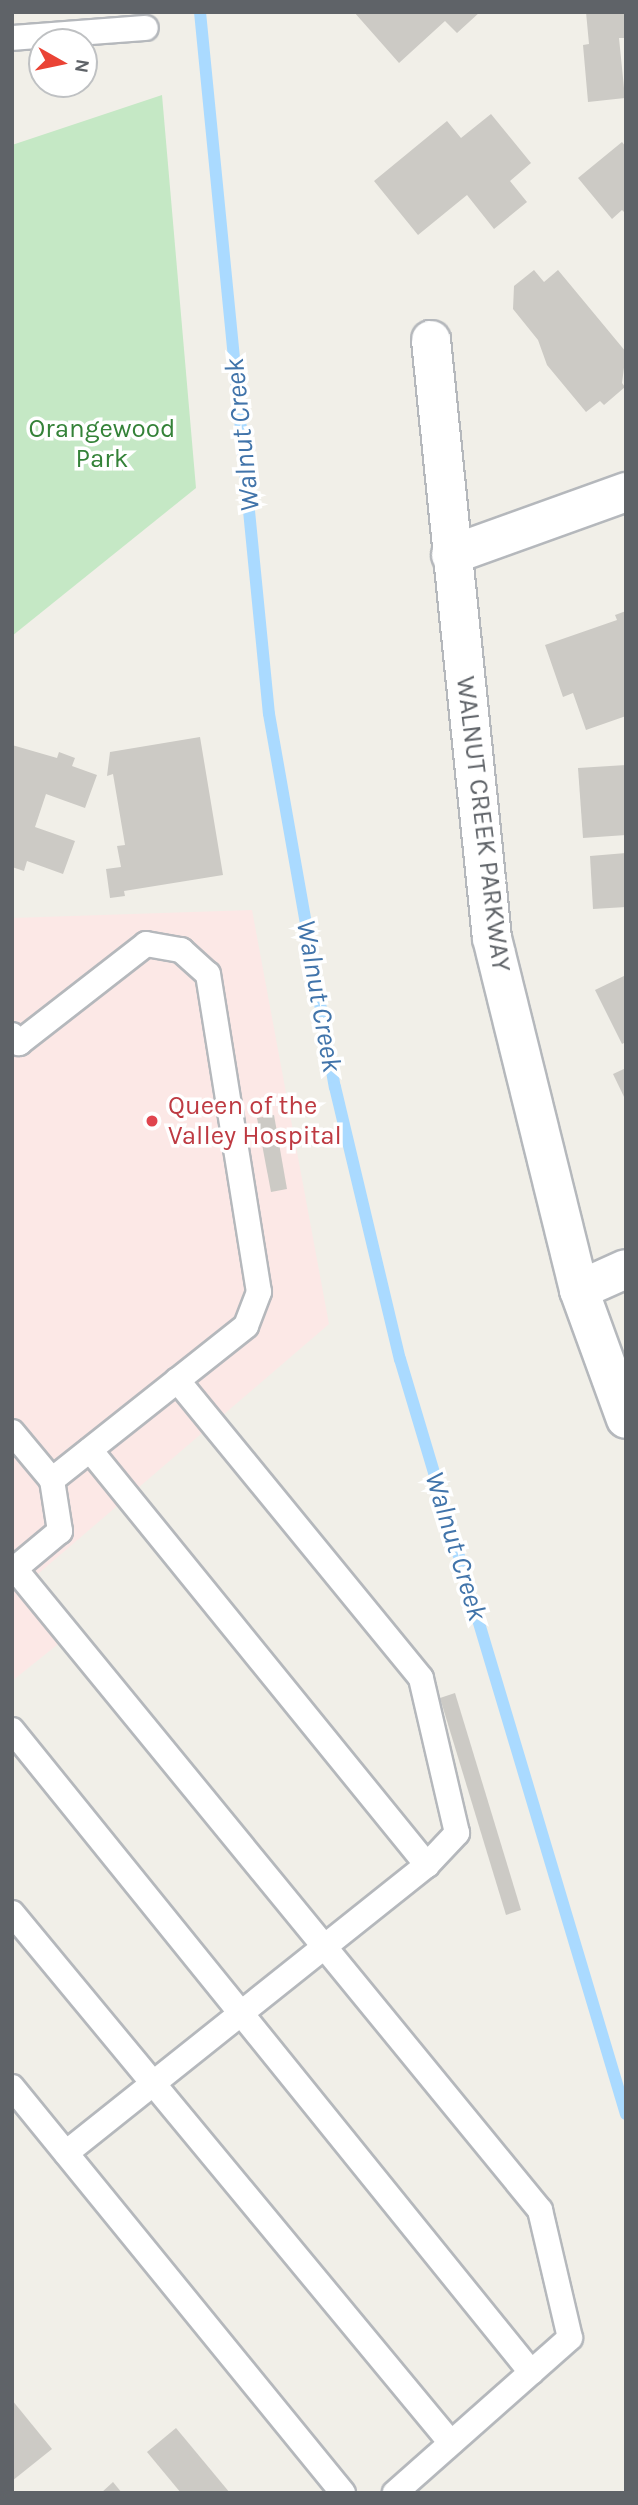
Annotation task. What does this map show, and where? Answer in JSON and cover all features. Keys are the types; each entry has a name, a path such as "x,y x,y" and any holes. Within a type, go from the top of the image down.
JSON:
{"street":[{"name":"WALNUT CREEK PARKWAY","path":"431,340 492,938 579,1290 626,1419"},
{"path":"451,555 626,492"},
{"path":"579,1290 626,1269"}],"lane":[{"path":"12,38 146,29"},
{"path":"12,1035 19,1043 146,944 181,950 208,974 260,1292 246,1325 52,1480"},
{"path":"66,2153 427,1866 457,1833 421,1678 177,1380"},
{"path":"12,1432 52,1480 60,1531 13,1569 540,2210 570,2338 395,2493"},
{"path":"90,1450 427,1866"},
{"path":"12,1730 531,2372"},
{"path":"12,1913 452,2443"},
{"path":"12,2087 343,2493"}],"shaded area":[{"name":"Queen of the Valley Hospital","path":"252,910 329,1324 32,1579 72,1633 12,1681 12,918"}],"green space":[{"name":"Orangewood Park","path":"162,95 196,488 12,636 12,145"}],"building":[{"path":"354,12 480,12 457,33 445,21 399,63"},
{"path":"586,12 626,12 626,38 619,38 625,98 588,102 583,45 589,44"},
{"path":"491,114 531,163 510,181 527,202 494,229 467,195 418,235 374,181 447,121 461,138"},
{"path":"622,142 626,147 626,214 622,210 612,219 578,178"},
{"path":"534,270 544,282 558,270 626,352 622,383 625,387 604,405 600,401 586,412 547,365 538,340 513,309 514,286"},
{"path":"626,611 626,716 586,730 573,693 563,697 545,645 617,620 615,615"},
{"path":"200,737 223,875 124,891 125,896 110,898 106,869 121,867 117,846 125,845 113,774 107,776 110,752"},
{"path":"12,745 57,758 59,752 75,758 72,766 97,775 85,808 46,794 35,827 75,841 63,874 27,861 24,871 12,867"},
{"path":"626,765 626,835 583,838 578,768"},
{"path":"626,853 626,907 593,909 590,856"},
{"path":"626,975 626,1042 622,1044 595,990"},
{"path":"626,1068 626,1101 613,1074"},
{"path":"274,1115 287,1189 271,1192 257,1118"},
{"path":"455,1693 521,1910 506,1915 440,1698"},
{"path":"12,2400 52,2449 12,2481"},
{"path":"176,2428 230,2493 181,2493 147,2452"},
{"path":"113,2482 122,2493 101,2493"}],"waterway":[{"name":"Walnut Creek","path":"200,12 269,714 335,1087 400,1359 626,2114"}],"place":[{"name":"Queen of the Valley Hospital","path":"152,1121"}]}
